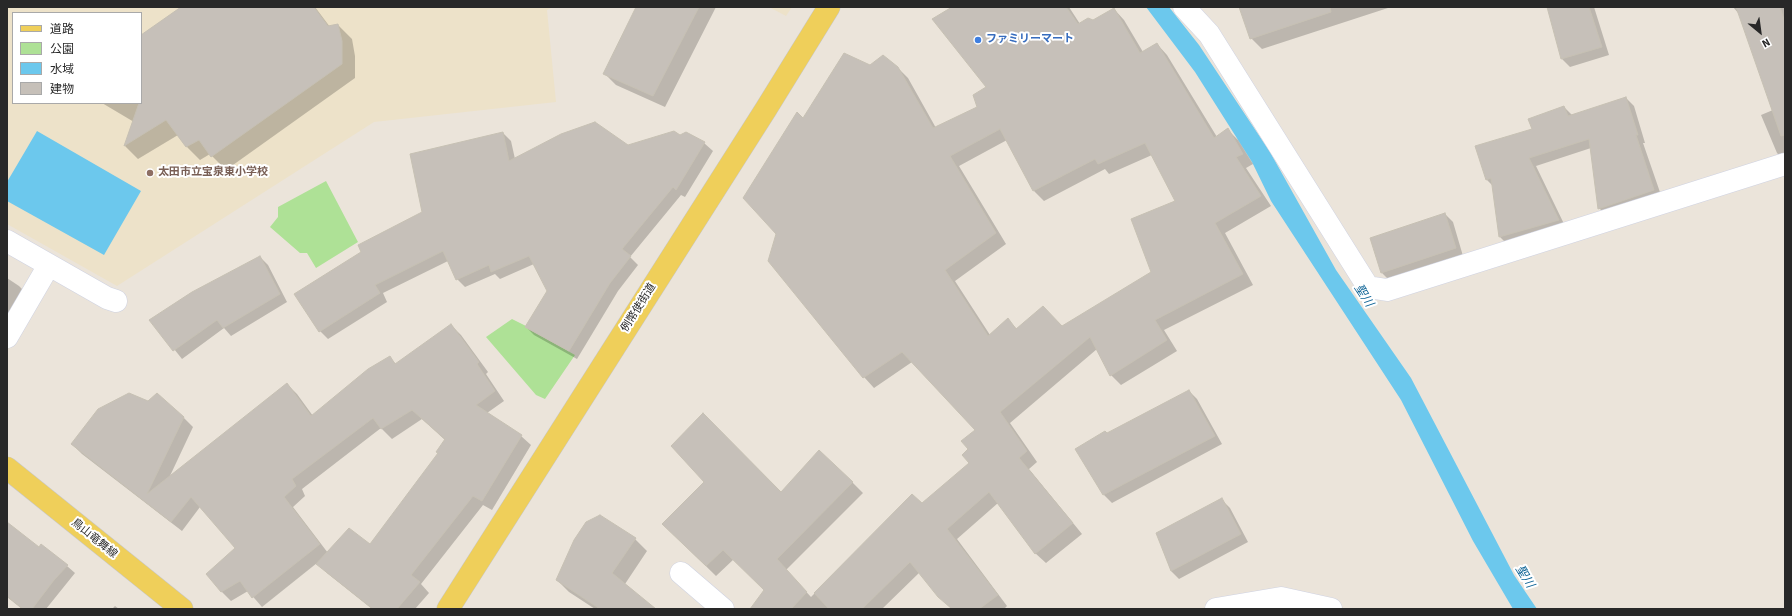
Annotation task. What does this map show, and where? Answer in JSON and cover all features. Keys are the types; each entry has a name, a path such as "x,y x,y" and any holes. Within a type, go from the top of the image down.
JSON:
{"main road":[{"name":"例幣使街道","path":"448,609 830,7"},
{"name":"鳥山竜舞線","path":"7,468 182,609"}],"street":[{"path":"1184,7 1209,34 1368,287 1387,290 1785,164"},
{"path":"7,241 107,298 116,301"},
{"path":"7,337 49,265"},
{"path":"681,573 723,609"},
{"path":"1216,609 1281,598 1331,609"}],"shaded area":[{"name":"太田市立宝泉東小学校","path":"7,7 553,7 547,10 556,102 374,122 117,286 7,224"},
{"path":"769,7 792,7 786,16"}],"green space":[{"path":"326,181 358,242 316,268 307,253 300,253 270,227 278,217 278,207"},
{"path":"512,319 575,355 545,399 536,395 486,337"}],"water":[{"path":"1146,7 1169,7 1199,45 1270,152 1336,270 1411,378 1514,575 1537,609 1513,609 1473,541 1401,400 1271,201 1252,162 1195,72"},
{"path":"37,131 141,191 104,255 7,201 7,182"}],"building":[{"path":"181,7 314,7 328,26 338,24 342,41 342,64 211,157 199,140 186,147 166,120 124,146 139,104 142,104 142,34"},
{"path":"636,7 699,7 653,96 603,74"},
{"path":"952,7 1066,7 1078,24 1088,18 1093,20 1114,8 1140,53 1157,43 1214,138 1228,128 1243,154 1236,157 1261,196 1215,223 1243,274 1155,320 1167,340 1110,376 1090,337 1000,412 1027,451 1019,458 1073,523 1035,554 989,492 947,529 998,595 979,609 952,609 938,597 910,562 862,609 829,609 814,593 912,494 922,503 969,463 962,455 968,449 961,441 975,430 902,352 863,378 768,261 776,234 743,198 797,112 803,118 844,53 870,65 883,55 898,67 933,128 977,107 973,95 986,87 932,19","holes":["1000,129 1033,191 1095,159 1098,164 1145,143 1175,201 1131,219 1151,272 1062,326 1043,306 1016,329 1008,318 988,336 945,270 996,233 950,156"]},
{"path":"1239,7 1330,7 1331,12 1250,39"},
{"path":"1547,7 1589,7 1602,47 1561,59"},
{"path":"1736,7 1780,7 1785,23 1785,135 1781,136"},
{"path":"1626,97 1638,135 1636,135 1654,190 1598,209 1589,139 1529,158 1559,220 1499,237 1491,178 1486,180 1475,146 1532,129 1528,119 1564,106 1568,116"},
{"path":"595,122 628,145 674,131 680,135 686,132 705,142 676,190 673,187 622,249 631,256 610,283 569,351 525,327 547,291 529,256 491,272 489,265 456,280 443,251 375,285 380,293 319,332 294,294 361,252 358,245 422,212 410,154 503,132 509,161 561,134"},
{"path":"1445,213 1456,248 1381,273 1370,238"},
{"path":"260,256 280,294 223,328 217,320 173,351 149,320 192,292"},
{"path":"451,324 479,362 477,364 495,391 476,405 522,435 482,501 473,496 411,575 420,582 397,609 373,609 316,564 349,528 370,544 438,453 436,452 445,439 412,410 381,429 373,418 292,479 296,486 284,497 320,544 252,598 240,581 221,592 206,574 235,548 191,497 171,522 71,444 98,409 129,393 148,401 157,393 184,417 147,494 287,383 311,416 368,369 390,356 395,364"},
{"path":"1189,390 1215,436 1103,495 1075,449 1105,431 1107,433"},
{"path":"703,413 781,492 819,450 853,482 777,559 807,592 791,609 750,609 764,590 723,550 706,566 662,524 704,482 671,446"},
{"path":"1222,498 1241,534 1171,571 1156,533"},
{"path":"600,515 636,538 612,573 656,609 600,609 556,580 574,540 586,522"},
{"path":"7,522 39,547 41,544 68,565 54,580 32,609 23,609 7,596"}],"place":[{"name":"ファミリーマート","path":"978,40"},
{"name":"太田市立宝泉東小学校","path":"150,173"}],"water label":[{"name":"聖川","path":"1363,296"},
{"name":"聖川","path":"1524,577"}]}
